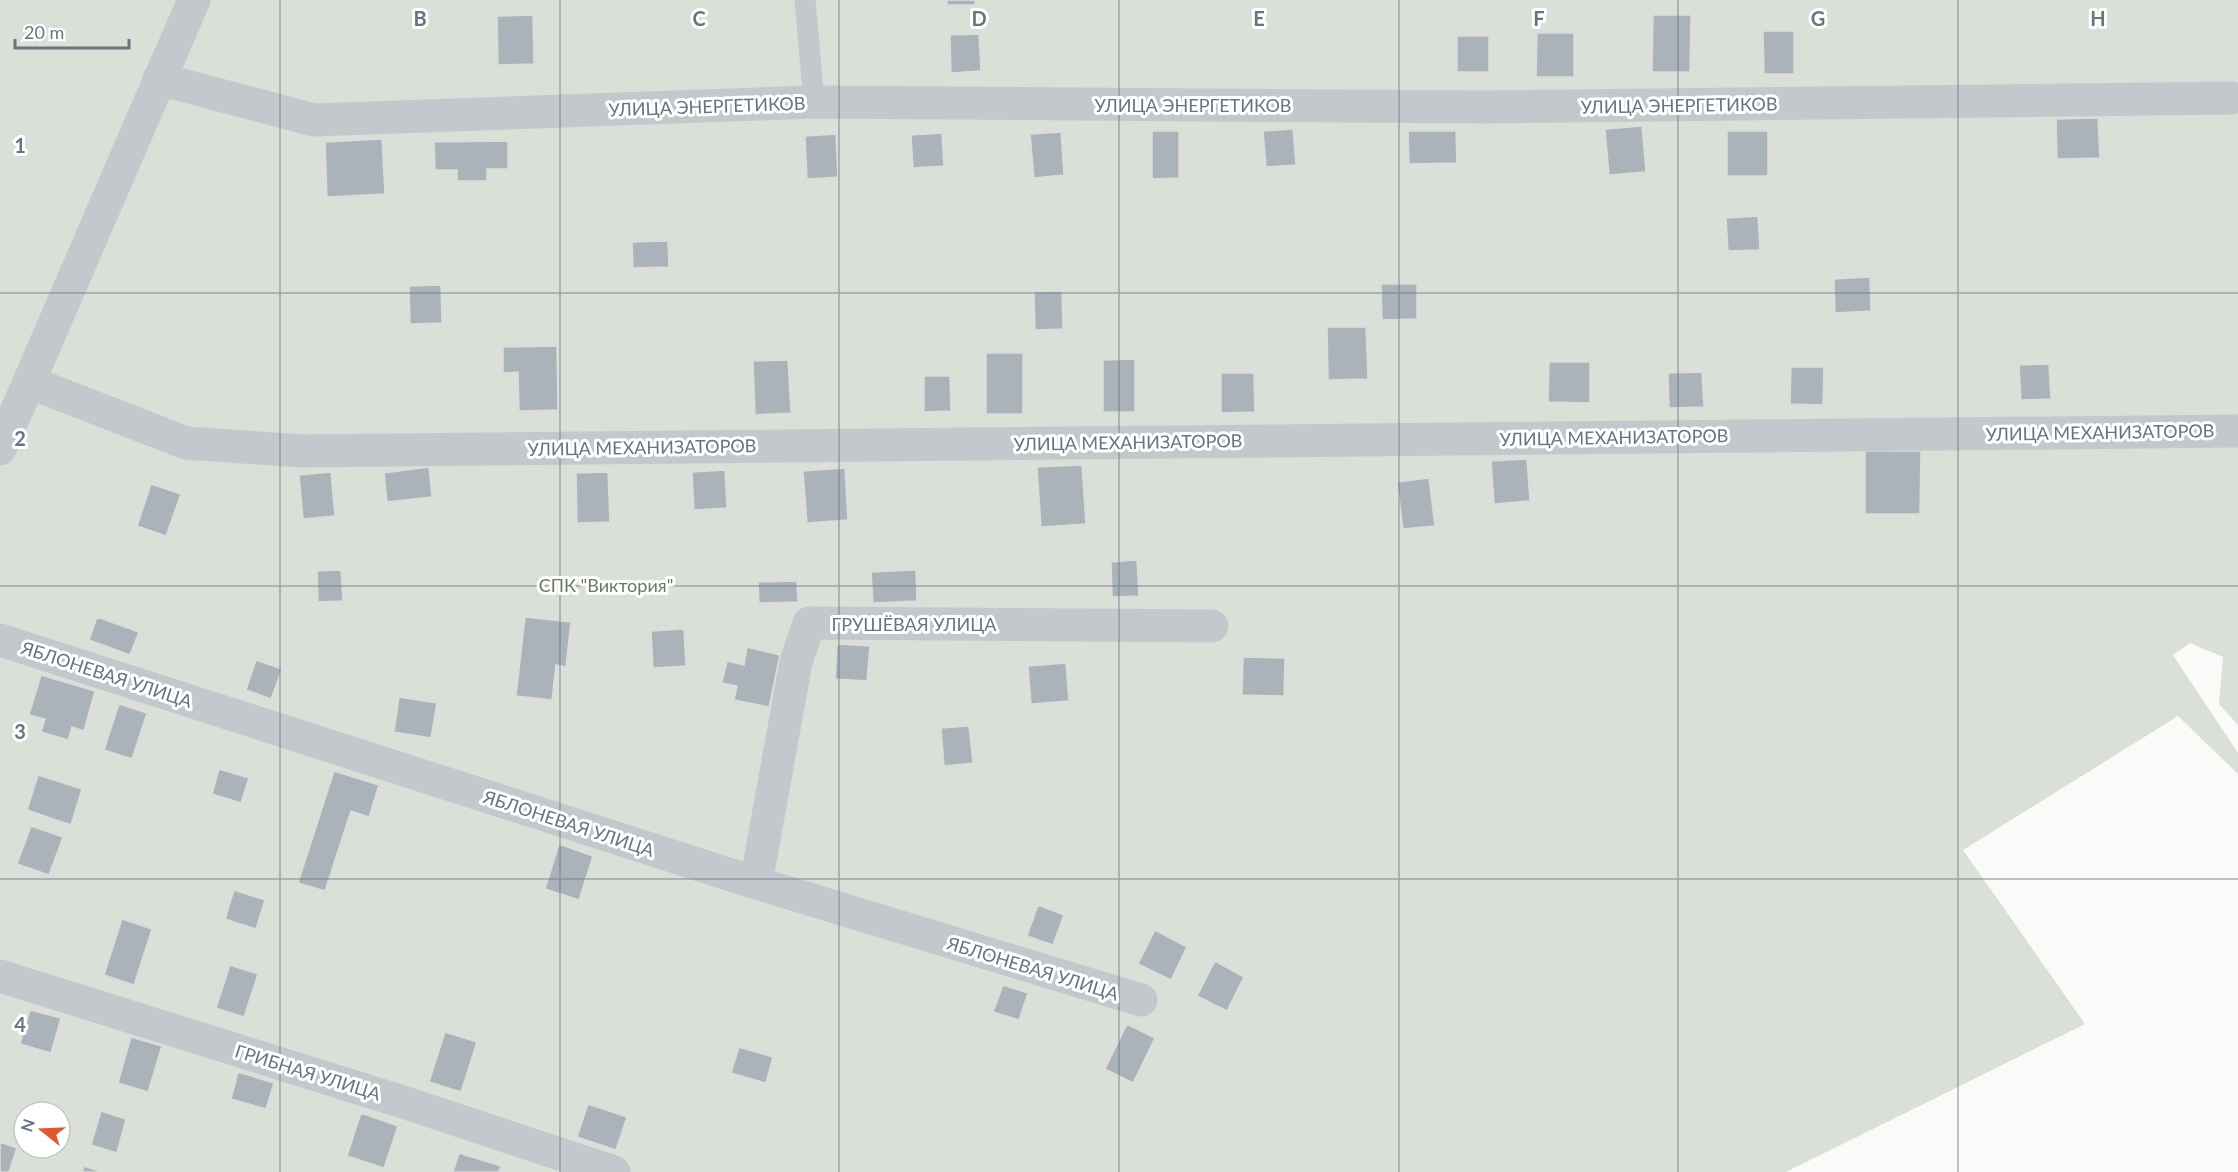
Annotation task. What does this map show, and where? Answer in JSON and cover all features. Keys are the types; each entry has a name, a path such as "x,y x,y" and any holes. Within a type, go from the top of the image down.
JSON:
{"street":[{"path":"0,449 194,0"},
{"name":"УЛИЦА ЭНЕРГЕТИКОВ","path":"159,79 314,120 814,102 1484,107 2232,98"},
{"name":"УЛИЦА МЕХАНИЗАТОРОВ","path":"29,382 186,442 301,451 2238,431"},
{"name":"ГРУШЁВАЯ УЛИЦА","path":"756,883 796,662 809,623 1212,626"},
{"name":"ЯБЛОНЕВАЯ УЛИЦА","path":"0,640 756,883 1141,1000"},
{"name":"ГРИБНАЯ УЛИЦА","path":"0,976 392,1098 614,1172"}],"lane":[{"path":"805,0 814,102"}],"green space":[{"name":"СПК \"Виктория\"","path":"0,0 2238,0 2238,725 2219,704 2223,657 2190,643 2173,655 2238,753 2238,774 2178,716 1963,850 2085,1024 1786,1172 0,1172"}],"building":[{"path":"947,0 975,0 975,5 947,5"},
{"path":"533,15 534,64 498,65 497,16"},
{"path":"1653,15 1691,15 1690,72 1652,72"},
{"path":"1763,31 1794,31 1794,74 1764,74"},
{"path":"1537,33 1574,33 1574,77 1536,77"},
{"path":"979,34 981,71 951,73 950,35"},
{"path":"1457,36 1489,36 1489,72 1457,72"},
{"path":"2098,118 2100,158 2057,159 2056,119"},
{"path":"1642,126 1646,172 1609,175 1605,129"},
{"path":"1293,129 1296,165 1266,167 1263,131"},
{"path":"1152,131 1179,131 1179,178 1152,179"},
{"path":"1408,131 1456,131 1457,163 1409,164"},
{"path":"1727,131 1768,131 1768,176 1727,176"},
{"path":"1061,132 1064,175 1034,178 1030,134"},
{"path":"942,133 944,166 913,168 911,135"},
{"path":"836,134 838,177 807,179 805,136"},
{"path":"382,139 385,194 327,197 325,142"},
{"path":"508,141 508,169 487,169 487,181 457,181 457,170 435,170 434,142"},
{"path":"1758,216 1760,250 1728,251 1726,218"},
{"path":"668,241 669,267 633,268 632,242"},
{"path":"1870,277 1871,311 1835,313 1834,279"},
{"path":"1381,284 1417,284 1417,319 1382,320"},
{"path":"441,285 442,323 410,324 409,286"},
{"path":"1062,291 1063,329 1035,330 1034,292"},
{"path":"1327,327 1366,327 1368,379 1328,380"},
{"path":"557,346 558,410 519,411 518,372 503,373 503,347"},
{"path":"986,353 1023,353 1023,414 986,414"},
{"path":"1135,359 1135,412 1103,412 1103,360"},
{"path":"788,360 791,413 755,415 753,361"},
{"path":"1549,362 1590,362 1590,403 1548,402"},
{"path":"2049,364 2051,399 2021,400 2019,365"},
{"path":"1791,367 1824,367 1823,405 1790,404"},
{"path":"1702,372 1704,407 1669,408 1668,373"},
{"path":"1221,373 1254,373 1255,412 1221,413"},
{"path":"924,376 950,376 951,411 924,412"},
{"path":"1865,451 1921,451 1920,514 1865,514"},
{"path":"1527,459 1530,501 1494,504 1491,461"},
{"path":"1082,465 1086,524 1041,527 1037,467"},
{"path":"429,467 432,497 387,502 384,473"},
{"path":"845,468 848,520 807,523 803,471"},
{"path":"725,470 727,508 694,510 692,472"},
{"path":"331,472 335,516 303,519 299,475"},
{"path":"608,472 610,522 577,523 576,473"},
{"path":"1429,478 1435,526 1403,529 1397,482"},
{"path":"151,484 181,494 166,536 137,526"},
{"path":"1137,560 1139,596 1112,597 1111,562"},
{"path":"341,570 343,601 318,602 317,571"},
{"path":"916,570 917,601 873,603 871,572"},
{"path":"797,581 798,602 759,603 758,582"},
{"path":"97,617 139,632 130,655 89,640"},
{"path":"525,617 571,622 566,667 556,665 552,700 516,696"},
{"path":"684,629 686,666 653,668 651,631"},
{"path":"837,644 870,646 867,681 835,679"},
{"path":"747,647 780,655 769,707 734,700 737,686 722,683 727,661 744,665"},
{"path":"1243,657 1285,658 1284,696 1242,695"},
{"path":"256,660 282,669 271,699 246,690"},
{"path":"1066,663 1069,701 1031,704 1028,666"},
{"path":"41,675 95,691 84,731 72,727 68,740 41,732 45,719 29,715"},
{"path":"399,697 437,703 431,738 394,732"},
{"path":"119,704 147,713 132,759 104,750"},
{"path":"969,726 973,763 944,766 941,728"},
{"path":"219,769 249,778 241,803 212,794"},
{"path":"334,771 379,785 369,817 351,811 325,891 298,883"},
{"path":"38,775 82,789 71,825 27,810"},
{"path":"31,826 63,837 49,875 17,864"},
{"path":"559,844 593,856 579,900 545,889"},
{"path":"234,890 265,900 256,929 225,919"},
{"path":"1038,905 1064,915 1053,945 1027,936"},
{"path":"122,919 152,929 134,985 104,975"},
{"path":"1155,930 1187,947 1171,980 1138,964"},
{"path":"1215,961 1244,977 1227,1011 1197,996"},
{"path":"230,965 258,974 244,1017 216,1008"},
{"path":"1003,985 1028,993 1019,1020 993,1012"},
{"path":"30,1010 61,1018 51,1053 20,1044"},
{"path":"1127,1024 1155,1038 1133,1083 1105,1069"},
{"path":"445,1032 477,1042 461,1092 429,1082"},
{"path":"131,1037 162,1046 148,1092 118,1083"},
{"path":"739,1047 773,1057 766,1083 731,1073"},
{"path":"238,1072 274,1083 266,1109 231,1099"},
{"path":"588,1104 627,1117 616,1150 577,1137"},
{"path":"101,1111 126,1119 117,1153 91,1145"},
{"path":"361,1113 398,1126 384,1168 347,1156"},
{"path":"0,1142 12,1146 13,1160 9,1172 0,1172"},
{"path":"459,1153 501,1166 499,1172 453,1172"},
{"path":"84,1166 102,1172 82,1172"}]}
